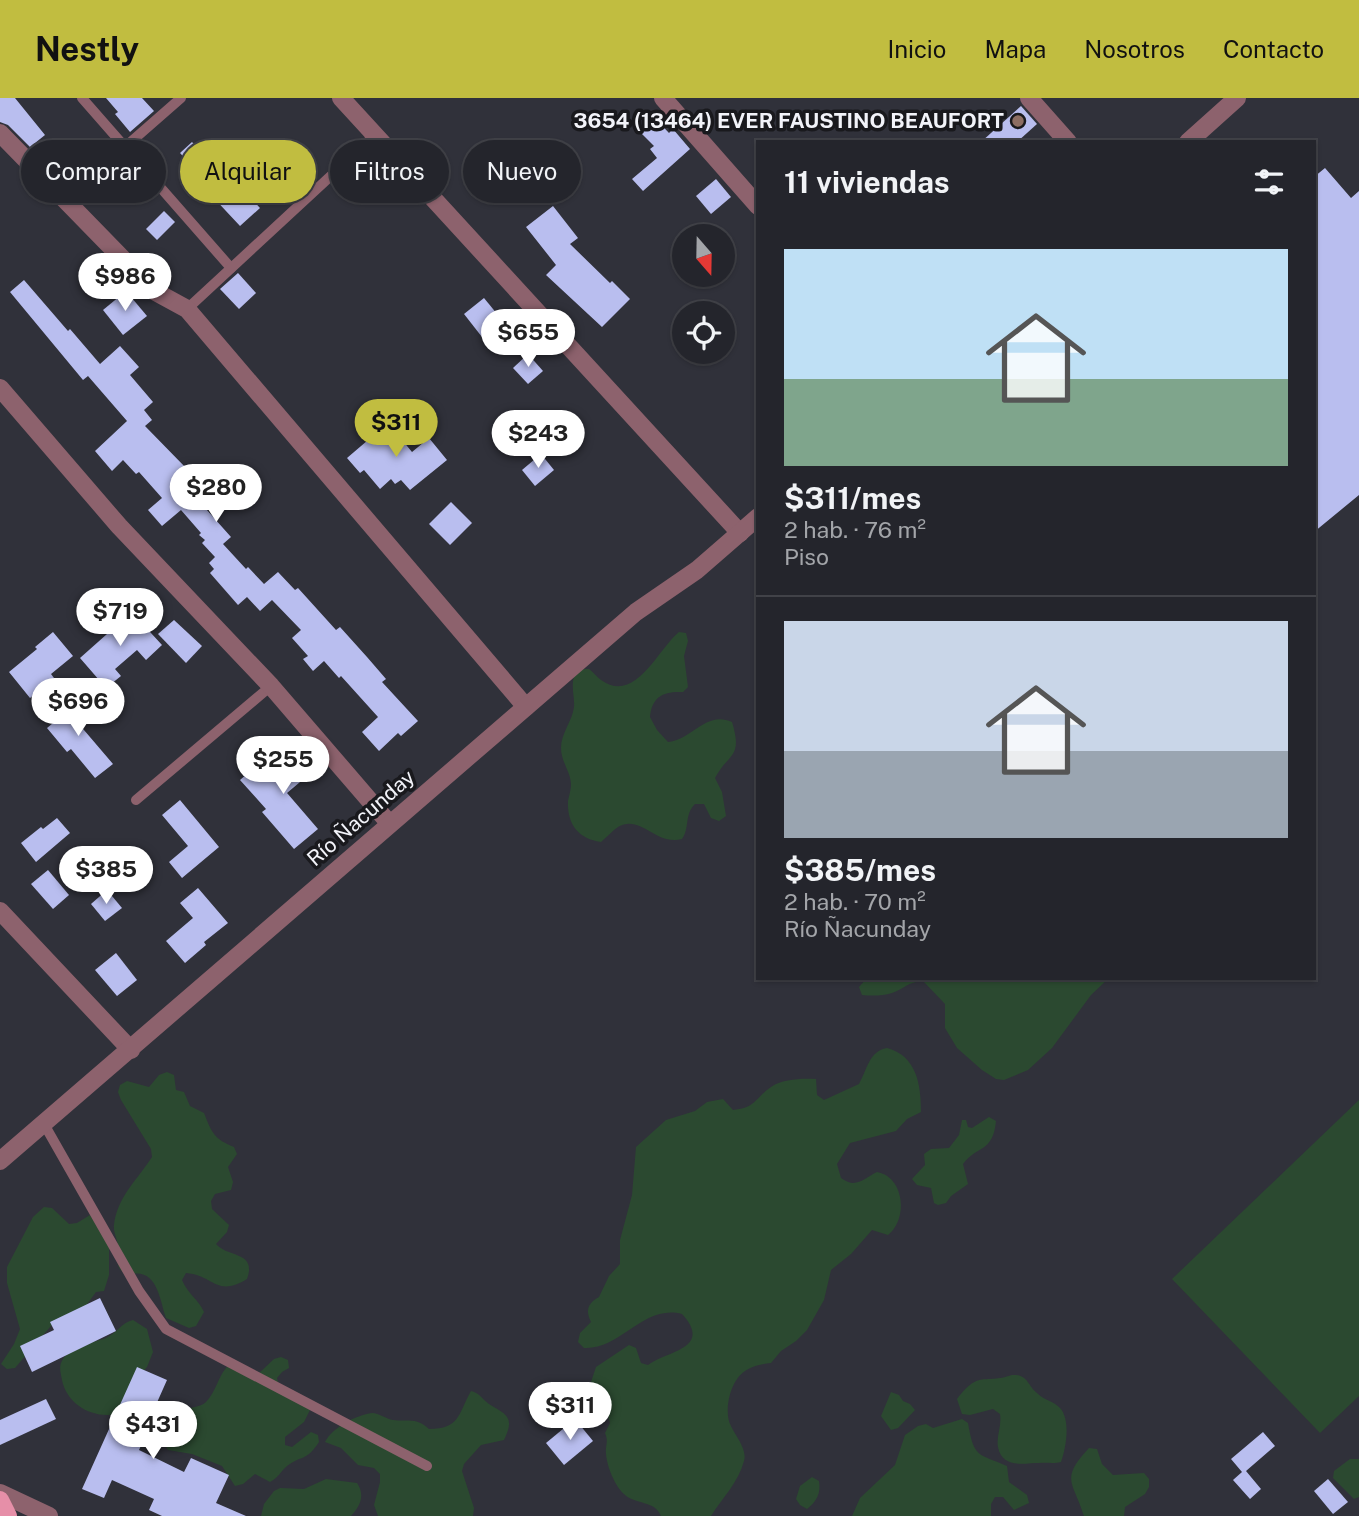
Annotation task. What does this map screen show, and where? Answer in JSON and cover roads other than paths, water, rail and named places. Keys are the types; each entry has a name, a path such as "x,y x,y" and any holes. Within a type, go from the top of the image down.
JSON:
{"main road":[{"path":"0,1500 8,1516"}],"street":[{"path":"341,98 740,533"},
{"path":"663,98 756,204"},
{"path":"1029,98 1066,140"},
{"path":"1190,140 1237,98"},
{"path":"0,133 154,291 187,309 526,707"},
{"path":"0,388 119,526 271,686 389,823"},
{"name":"Río Ñacunday","path":"0,1161 636,612 697,569 756,519"},
{"path":"0,911 131,1050"},
{"path":"0,1493 49,1516"}],"lane":[{"path":"82,98 119,140"},
{"path":"133,140 181,98"},
{"path":"187,309 375,135"},
{"path":"166,194 231,268"},
{"path":"136,800 271,686"},
{"path":"44,1124 139,1291 166,1329 427,1466"}],"place":[{"name":"3654 (13464) EVER FAUSTINO BEAUFORT","path":"1018,121"}]}
